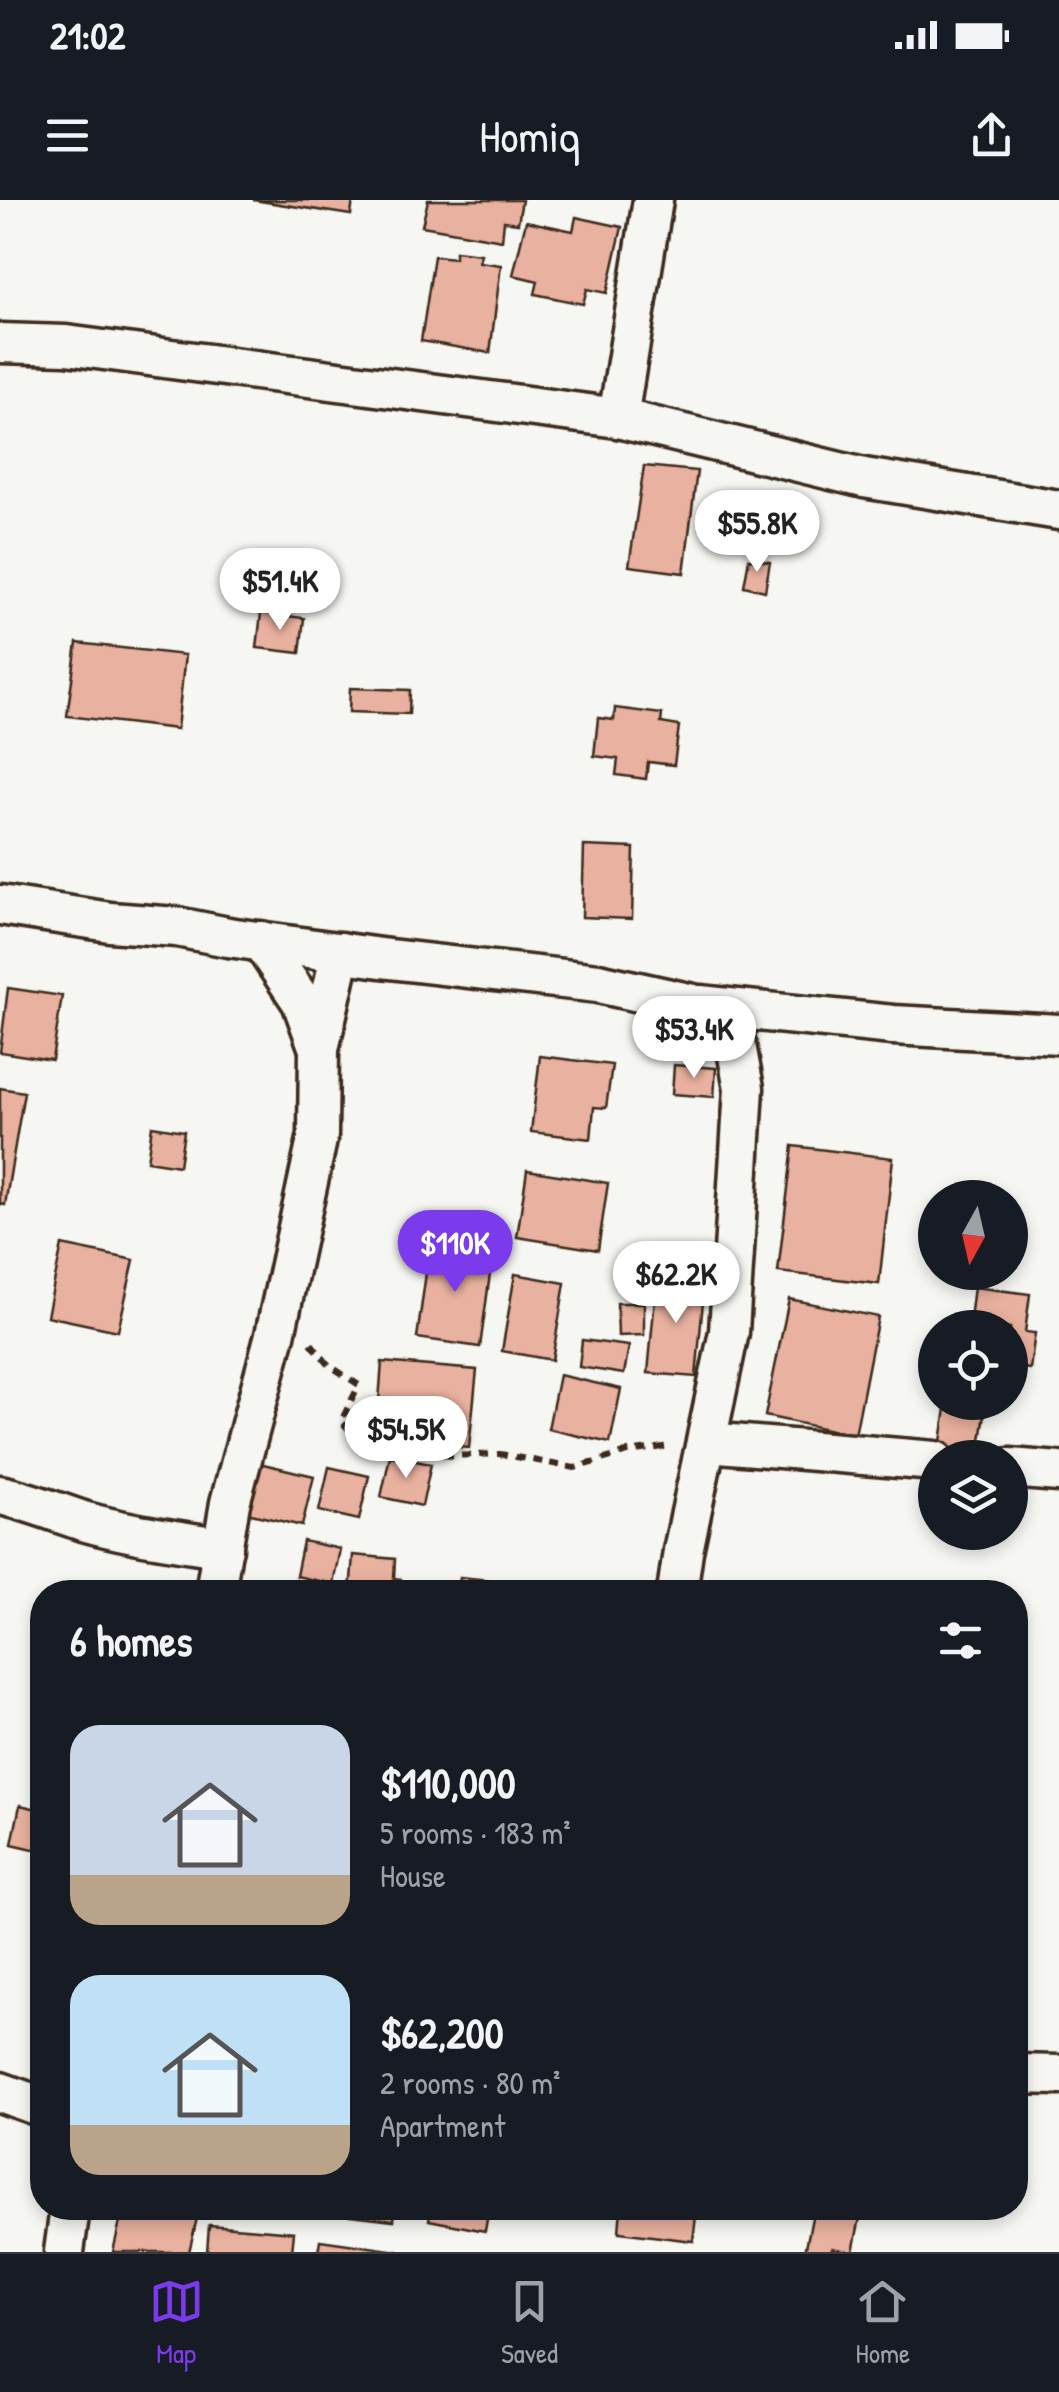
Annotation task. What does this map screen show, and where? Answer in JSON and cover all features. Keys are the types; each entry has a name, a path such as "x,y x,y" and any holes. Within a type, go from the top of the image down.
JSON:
{"street":[{"path":"618,418 653,200"},
{"path":"0,343 66,345 618,418 864,478 1059,510"},
{"path":"0,905 598,983 693,1004 893,1025 1059,1034"},
{"path":"261,942 302,1002 319,1049"},
{"path":"217,1580 230,1503 283,1296 318,1136 319,1049 341,952"},
{"path":"679,1580 729,1332 744,1088 733,1029 693,1004"},
{"path":"706,1442 918,1461"},
{"path":"1028,1469 1059,1472"},
{"path":"0,1495 83,1520 223,1548"},
{"path":"1028,2074 1059,2074"},
{"path":"0,2092 30,2103"},
{"path":"64,2252 68,2220"}],"path":[{"path":"283,1296 301,1330 328,1366 358,1385 342,1421 355,1436 379,1446 450,1456 500,1454 575,1468 628,1452 706,1442"}],"building":[{"path":"253,200 353,200 351,215"},
{"path":"428,200 522,200 518,223 504,221 502,240 422,226"},
{"path":"576,217 622,227 607,293 587,289 583,304 535,294 538,281 513,275 526,221 573,231"},
{"path":"455,251 481,254 479,262 501,265 490,353 421,341 434,256 455,258"},
{"path":"644,466 697,471 684,573 629,566"},
{"path":"749,559 770,562 765,591 744,586"},
{"path":"261,613 304,618 300,653 257,648"},
{"path":"77,643 185,655 177,729 67,716"},
{"path":"350,688 410,690 409,714 349,712"},
{"path":"615,708 662,714 661,723 679,726 674,765 648,762 646,779 616,775 618,759 594,756 598,718 614,720"},
{"path":"584,846 634,848 632,919 582,917"},
{"path":"8,988 62,996 52,1060 0,1052"},
{"path":"540,1056 612,1065 606,1108 594,1107 591,1139 531,1132"},
{"path":"674,1065 716,1068 714,1097 672,1094"},
{"path":"0,1088 24,1092 5,1205 0,1204"},
{"path":"152,1126 184,1131 179,1166 147,1161"},
{"path":"793,1146 893,1158 879,1284 778,1272"},
{"path":"527,1170 608,1183 598,1250 517,1237"},
{"path":"430,1244 493,1252 480,1347 417,1338"},
{"path":"62,1245 134,1260 118,1331 47,1316"},
{"path":"515,1274 565,1283 552,1360 502,1351"},
{"path":"657,1276 705,1280 696,1377 648,1373"},
{"path":"974,1290 1030,1294 1028,1310 971,1310"},
{"path":"789,1299 878,1317 855,1435 765,1416"},
{"path":"617,1303 644,1303 644,1335 618,1336"},
{"path":"1028,1332 1035,1333 1028,1369"},
{"path":"582,1340 629,1346 624,1374 579,1367"},
{"path":"382,1362 477,1370 469,1448 376,1440"},
{"path":"559,1375 621,1389 610,1443 548,1429"},
{"path":"944,1420 984,1420 981,1440 941,1440"},
{"path":"390,1456 431,1464 422,1506 381,1497"},
{"path":"259,1463 314,1476 302,1526 247,1513"},
{"path":"329,1467 369,1476 359,1520 319,1511"},
{"path":"303,1541 340,1549 334,1580 296,1576"},
{"path":"353,1555 395,1559 394,1578 401,1579 401,1580 351,1580"},
{"path":"20,1805 30,1807 30,1848 12,1844"},
{"path":"120,2220 197,2220 189,2252 113,2252"},
{"path":"429,2220 487,2220 485,2231"},
{"path":"620,2220 696,2220 693,2241 619,2232"},
{"path":"812,2220 860,2220 853,2252 832,2248 831,2252 805,2252"},
{"path":"209,2225 294,2232 292,2252 207,2252"},
{"path":"320,2240 398,2251 398,2252 318,2252"}]}
